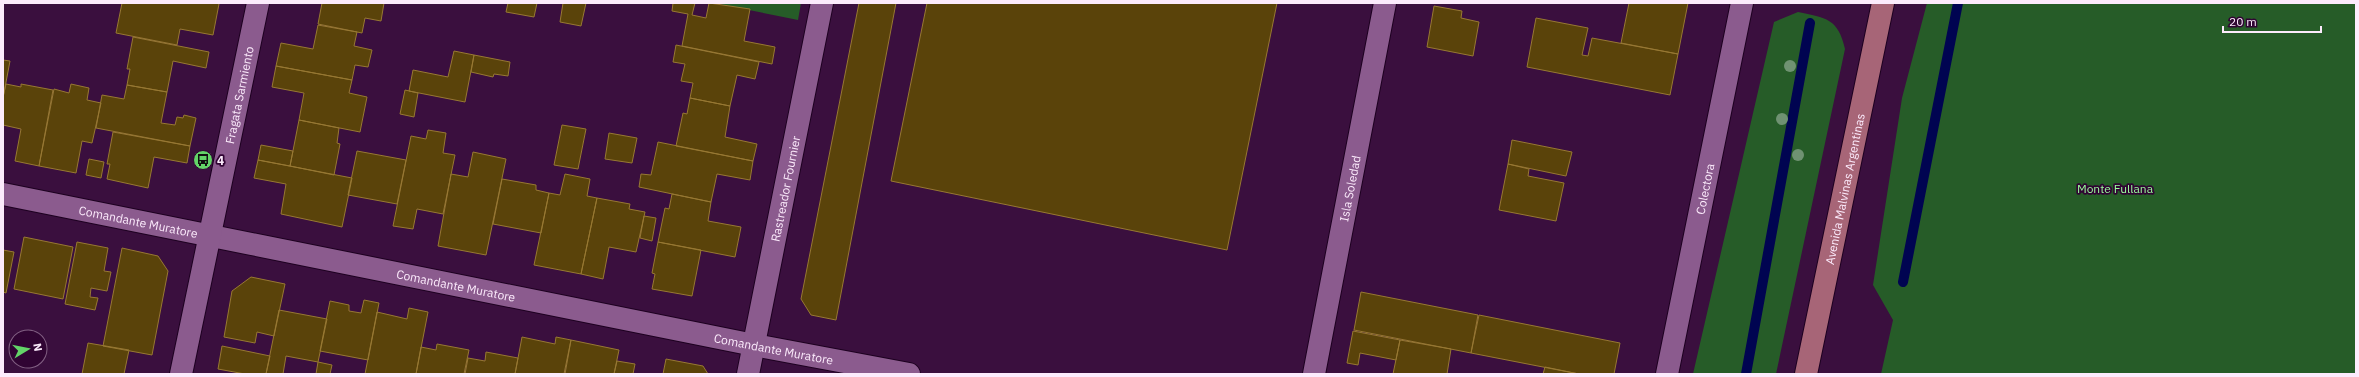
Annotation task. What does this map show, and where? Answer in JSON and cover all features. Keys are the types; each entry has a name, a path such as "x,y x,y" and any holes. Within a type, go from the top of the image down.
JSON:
{"main road":[{"name":"Avenida Malvinas Argentinas","path":"1806,374 1883,3"}],"street":[{"name":"Fragata Sarmiento","path":"181,374 258,3"},
{"name":"Rastreador Fournier","path":"748,374 822,3"},
{"name":"Isla Soledad","path":"1314,374 1385,3"},
{"name":"Colectora","path":"1667,374 1742,3"},
{"name":"Comandante Muratore","path":"3,194 754,345 909,374"}],"green space":[{"path":"714,3 801,3 798,20"},
{"name":"Monte Fullana","path":"1927,3 2356,3 2356,374 1881,374 1893,320 1873,285 1902,98"},
{"path":"1798,12 1823,18 1829,21 1839,31 1845,49 1776,374 1693,374 1774,22"}],"building":[{"path":"122,3 219,4 213,35 180,29 177,45 116,33"},
{"path":"322,3 384,3 381,21 365,18 362,33 318,24"},
{"path":"508,3 537,3 534,17 506,12"},
{"path":"563,3 586,3 581,26 560,22"},
{"path":"673,3 695,3 692,15 706,18 709,3 750,9 744,41 775,47 772,64 682,46 688,14 672,11"},
{"path":"859,3 896,3 836,320 811,315 801,299"},
{"path":"927,3 1277,3 1227,250 891,181"},
{"path":"1629,3 1688,3 1678,54 1621,43"},
{"path":"1434,6 1462,11 1461,18 1479,22 1473,56 1427,47"},
{"path":"1536,18 1588,28 1582,55 1588,56 1592,38 1678,54 1670,95 1527,67"},
{"path":"318,25 357,32 354,46 372,50 368,67 355,65 352,80 276,66 281,43 313,49"},
{"path":"133,37 209,52 206,68 173,61 167,92 127,85 130,69 127,69"},
{"path":"676,45 759,62 755,79 737,75 730,106 690,98 693,83 681,81 685,64 673,62"},
{"path":"454,51 474,55 465,102 409,91 413,70 448,77"},
{"path":"474,55 510,62 508,76 494,74 493,77 471,72"},
{"path":"3,60 10,61 3,98"},
{"path":"276,66 352,80 349,93 367,97 360,132 299,120 304,93 272,87"},
{"path":"6,84 21,87 21,84 53,90 39,166 15,161 21,129 3,125 3,97"},
{"path":"71,84 89,88 87,100 101,103 92,143 82,141 76,173 39,166 54,89 69,93"},
{"path":"127,85 167,92 161,123 175,125 177,117 183,118 184,115 196,118 190,146 96,128 102,95 124,99"},
{"path":"405,90 418,93 414,117 400,114"},
{"path":"690,98 730,106 725,137 757,144 753,161 676,146 683,113 687,114"},
{"path":"299,120 339,128 337,143 340,144 334,175 290,166"},
{"path":"562,125 586,129 578,169 554,165"},
{"path":"428,130 446,133 443,153 455,155 443,214 417,209 413,229 393,226 411,136 426,139"},
{"path":"113,132 190,146 187,163 154,157 148,188 107,179 110,164 107,164"},
{"path":"609,133 637,138 632,163 605,159"},
{"path":"1512,140 1572,152 1566,176 1508,164"},
{"path":"658,142 753,161 750,180 717,174 711,202 639,187 641,174 651,175"},
{"path":"261,145 293,151 290,166 258,160"},
{"path":"357,151 406,160 397,204 348,195"},
{"path":"473,152 506,159 486,255 438,246 451,174 468,177"},
{"path":"89,159 104,162 101,178 86,175"},
{"path":"258,160 352,178 342,227 281,214 286,184 254,178"},
{"path":"1508,164 1529,169 1528,176 1564,183 1556,221 1499,210"},
{"path":"565,174 590,179 587,196 597,198 581,274 534,265 549,193 560,195"},
{"path":"502,179 536,185 536,190 549,193 541,233 493,224"},
{"path":"672,194 711,202 708,221 741,227 735,257 658,242 665,208 669,209"},
{"path":"597,198 630,204 629,209 645,212 636,252 609,247 603,279 581,274"},
{"path":"644,216 656,218 652,241 640,238"},
{"path":"24,237 73,247 63,299 14,289"},
{"path":"77,242 108,248 104,271 111,272 107,291 91,288 90,297 98,298 95,310 65,304"},
{"path":"658,242 701,250 692,296 652,289 655,274 652,273"},
{"path":"122,248 158,256 168,271 152,355 103,346"},
{"path":"3,250 14,252 6,293 3,292"},
{"path":"251,277 285,284 274,336 257,332 255,343 224,337 232,291"},
{"path":"1361,292 1478,315 1471,353 1354,330"},
{"path":"364,300 379,303 368,360 320,351 330,301 349,305 349,311 361,313"},
{"path":"409,308 428,312 416,374 365,374 377,312 407,319"},
{"path":"279,310 327,319 318,362 286,356 283,374 266,374"},
{"path":"1479,315 1620,343 1614,374 1579,374 1471,353"},
{"path":"1353,331 1400,340 1396,360 1360,353 1358,365 1347,363"},
{"path":"522,337 555,344 556,337 571,340 564,374 515,374"},
{"path":"571,340 619,350 614,374 565,374"},
{"path":"1400,340 1451,349 1447,374 1393,374"},
{"path":"88,343 129,350 124,374 82,374"},
{"path":"437,344 469,350 464,374 416,374 421,347 436,350"},
{"path":"222,346 270,356 266,374 245,374 218,369"},
{"path":"486,352 518,358 515,374 465,374 468,358 485,361"},
{"path":"666,359 703,366 708,374 663,374"},
{"path":"617,361 635,364 633,374 614,374"},
{"path":"318,362 332,365 330,374 316,374"},
{"path":"1545,367 1579,374 1543,374"}],"waterway":[{"path":"1903,282 1958,3"},
{"path":"1746,374 1810,23"}],"place":[{"name":"4","path":"203,160"}]}
